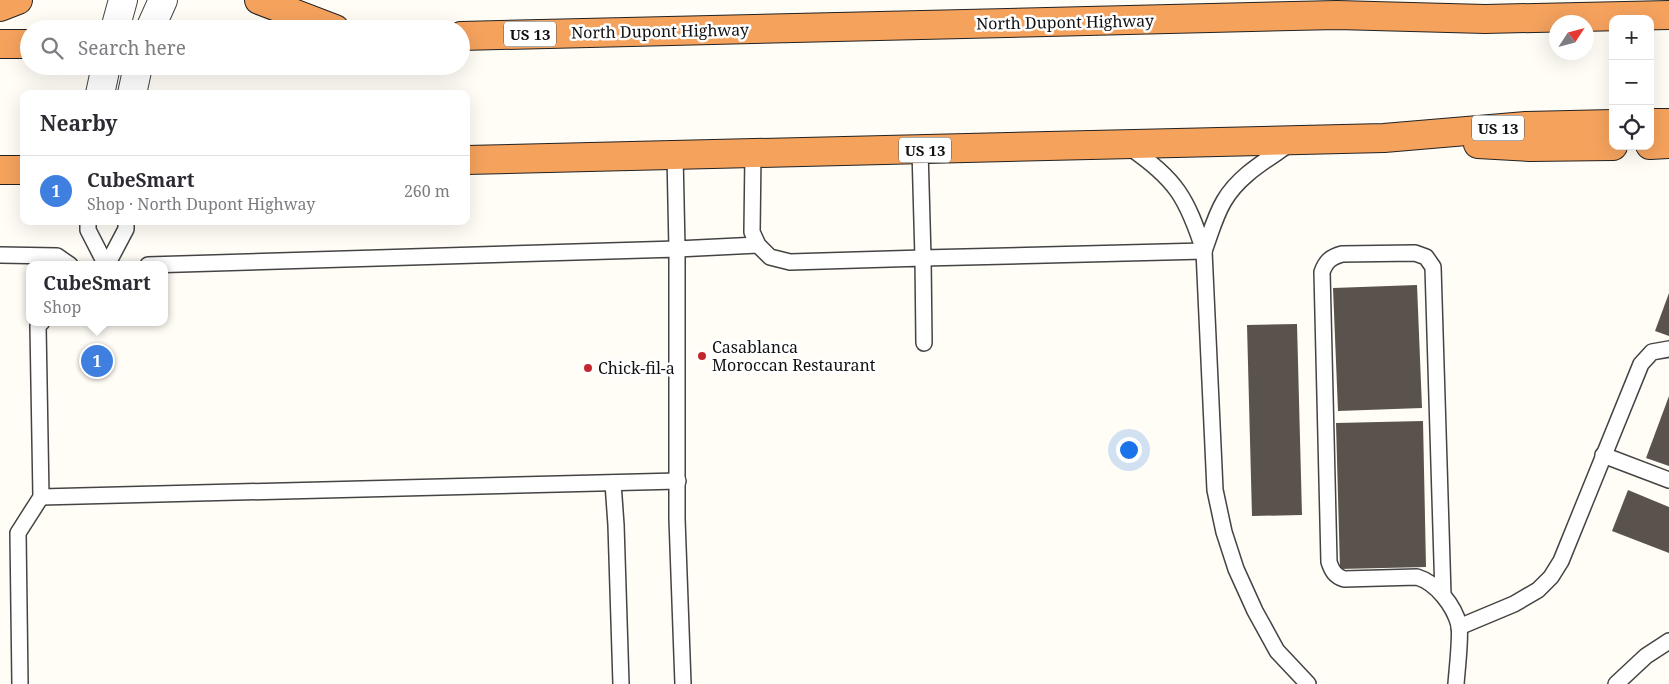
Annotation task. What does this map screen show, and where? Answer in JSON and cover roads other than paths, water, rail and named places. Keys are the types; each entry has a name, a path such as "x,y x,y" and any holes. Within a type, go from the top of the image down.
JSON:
{"highway":[{"path":"0,8 18,0"},
{"path":"259,0 311,20"},
{"path":"1337,16 1481,0"},
{"name":"North Dupont Highway","path":"470,36 1337,16 1485,19 1669,15"},
{"path":"0,44 20,44"},
{"path":"1654,123 1669,123"},
{"name":"US 13","path":"470,160 1384,138 1526,126 1609,124"},
{"path":"1384,138 1530,147 1609,146"},
{"path":"1654,145 1669,144"},
{"path":"0,170 20,170"}],"street":[{"path":"117,20 123,0"},
{"path":"154,20 163,0"},
{"path":"101,90 104,75"},
{"path":"133,90 136,75"}],"lane":[{"path":"1204,251 1224,201 1235,186 1245,175 1295,140"},
{"path":"1125,144 1150,162 1172,182 1187,205 1204,251 1215,490 1224,532 1236,569 1255,611 1278,651 1308,684"},
{"path":"920,150 924,343"},
{"path":"752,154 752,232 758,245 770,257 790,262 1204,251"},
{"path":"675,155 677,519 683,684"},
{"path":"88,225 88,230 105,261"},
{"path":"109,261 126,229 126,225"},
{"path":"168,264 758,245"},
{"path":"1443,595 1433,267 1426,257 1415,253 1342,254 1333,256 1325,263 1322,272 1329,562 1333,572 1338,577 1344,579 1417,577 1424,579 1443,595 1454,612 1459,627 1456,684"},
{"path":"0,255 57,256 64,261"},
{"path":"20,684 18,533 41,497 38,326"},
{"path":"1459,627 1522,599 1538,590 1550,577 1561,561 1641,364 1652,352 1669,349"},
{"path":"1603,455 1669,480"},
{"path":"41,497 678,481"},
{"path":"613,482 621,684"},
{"path":"1616,684 1646,656 1669,640"}],"place":[{"name":"Casablanca Moroccan Restaurant","path":"702,356"},
{"name":"CubeSmart","path":"97,361"},
{"name":"Chick-fil-a","path":"588,368"}]}
